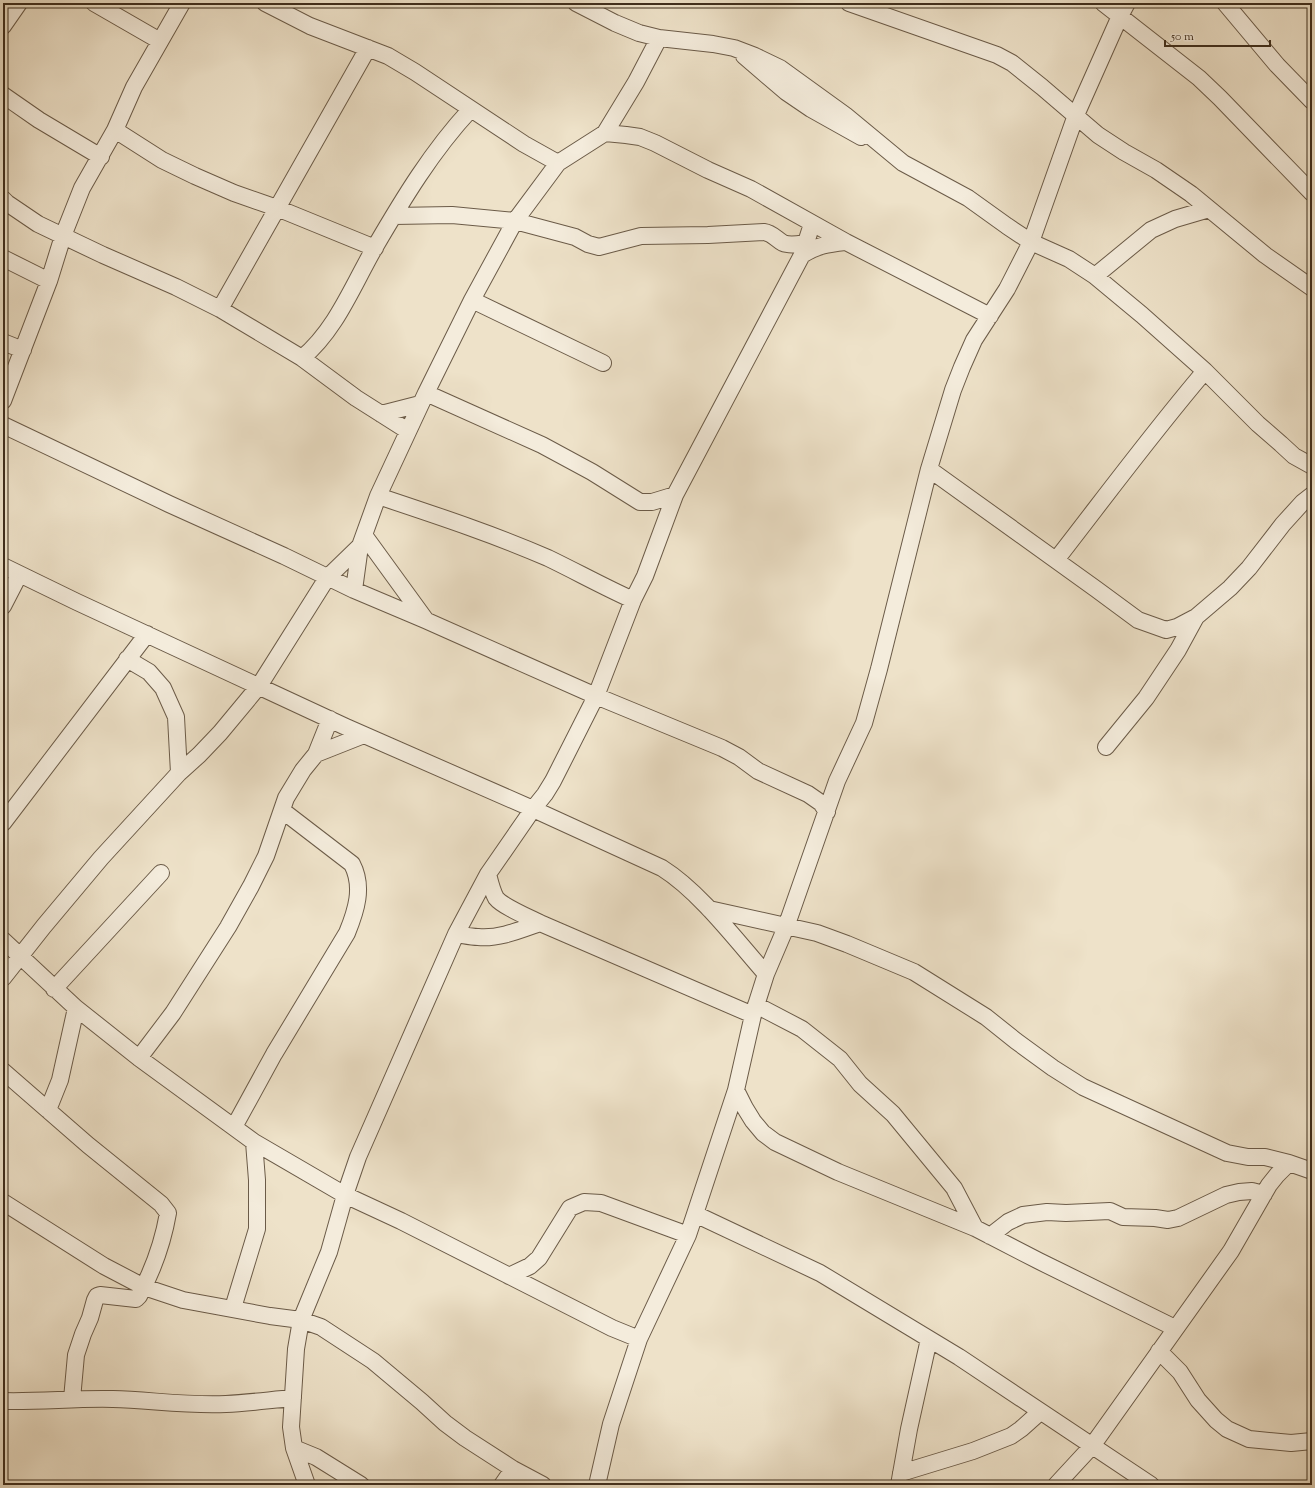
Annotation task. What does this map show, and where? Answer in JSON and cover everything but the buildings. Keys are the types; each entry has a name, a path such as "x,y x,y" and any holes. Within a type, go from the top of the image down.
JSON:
{"street":[{"path":"3,26 19,3"},
{"path":"94,3 160,41"},
{"path":"3,401 49,281 63,236 82,188 115,130 134,87 182,3"},
{"path":"265,3 316,28 388,56 415,72 470,110 524,144 558,163"},
{"path":"576,3 615,23 639,33 659,38 734,48 780,68 850,119 903,163 968,198 1031,242 1069,259 1095,276 1142,315 1205,371 1258,424 1294,456 1312,466"},
{"path":"849,3 997,55 1012,63 1076,115 1098,136 1156,170 1191,194 1265,254 1312,288"},
{"path":"1103,3 1123,9 1199,78 1312,193"},
{"path":"1225,3 1277,65 1312,101"},
{"path":"597,1485 611,1424 639,1339 688,1235 695,1214 736,1090 754,1010 766,974 786,927 840,774 864,723 944,416 962,367 974,340 1007,289 1031,242 1076,115 1123,9"},
{"path":"354,590 362,541 378,496 423,399 472,300 515,221 558,163 605,133 636,82 659,38"},
{"path":"220,309 368,48"},
{"path":"3,95 39,120 101,157"},
{"path":"302,358 313,349 334,322 375,248 434,153 470,110"},
{"path":"115,130 162,160 234,194 277,208 375,248"},
{"path":"605,133 633,136 655,143 708,170 751,189 812,224 990,316"},
{"path":"3,199 38,224 103,255 176,287 220,309 302,358 356,398 408,432"},
{"path":"1095,276 1151,230 1175,219 1209,209"},
{"path":"394,216 452,215 515,221 574,237 588,244 599,246 641,236 764,232 769,233 783,243 804,249 846,242"},
{"path":"307,1485 294,1448 291,1427 296,1349 301,1320 327,1258 345,1195 358,1157 456,934 488,874 545,794 596,696 633,600 645,576 675,495 804,249 812,224"},
{"path":"4,260 49,281"},
{"path":"472,300 603,363"},
{"path":"3,342 23,350"},
{"path":"1056,560 1122,474 1205,371"},
{"path":"382,414 423,399 542,445 592,472 640,502 652,502 675,495"},
{"path":"3,425 169,504 284,556 327,578 596,696 722,748 739,757 758,771 808,794 822,803 827,812"},
{"path":"929,469 1138,620 1166,630 1177,627 1196,617 1219,598 1249,568 1283,524 1303,502 1312,495"},
{"path":"378,496 468,527 547,558 607,589 633,600"},
{"path":"3,978 19,956 101,858 179,773 220,733 259,686 327,578 362,541"},
{"path":"362,541 425,620"},
{"path":"3,566 19,575 330,719 662,868 676,877 709,909 766,974"},
{"path":"3,606 19,575"},
{"path":"1106,747 1146,698 1178,650 1196,617"},
{"path":"3,824 147,634"},
{"path":"128,659 149,672 163,688 176,717 179,773"},
{"path":"139,1058 173,1013 228,927 266,856 283,811 286,798 303,770 316,754 330,719"},
{"path":"316,754 364,734"},
{"path":"234,1127 274,1054 347,933 356,912 359,896 357,872 352,864 283,811"},
{"path":"54,989 162,873"},
{"path":"488,874 497,899 510,908 540,923 802,1029 840,1060 860,1084 893,1114 954,1188 975,1228"},
{"path":"709,909 823,935 914,972 986,1016 1028,1050 1083,1087 1228,1153 1248,1157 1265,1157 1312,1171"},
{"path":"456,934 479,938 495,936 510,933 540,923"},
{"path":"3,940 76,1008 139,1058 254,1142 345,1195 401,1220 612,1328 639,1339"},
{"path":"48,1110 60,1080 76,1008"},
{"path":"3,1071 168,1213 165,1232 144,1287 139,1296 136,1299 100,1295 97,1296 76,1354 72,1399"},
{"path":"736,1090 753,1122 763,1133 775,1142 838,1172 975,1228 1175,1328"},
{"path":"233,1308 257,1229 257,1180 254,1142"},
{"path":"1056,1485 1092,1446 1231,1251 1276,1175 1289,1163"},
{"path":"990,1236 1008,1222 1023,1215 1047,1212 1066,1213 1110,1210 1124,1217 1168,1220 1178,1218 1226,1195 1252,1191 1264,1194"},
{"path":"3,1202 98,1262 144,1287 183,1300 270,1316 301,1320 321,1327 373,1361 445,1423 513,1470 543,1485"},
{"path":"509,1276 530,1266 539,1258 570,1208 584,1202 601,1203 688,1235"},
{"path":"695,1214 820,1273 959,1357 1151,1485"},
{"path":"900,1479 909,1429 929,1339"},
{"path":"1159,1351 1180,1372 1198,1400 1227,1430 1249,1439 1291,1443 1312,1442"},
{"path":"3,1401 32,1402 72,1399 114,1399 225,1404 293,1398"},
{"path":"900,1479 1011,1436 1040,1412"},
{"path":"294,1448 316,1457 361,1485"},
{"path":"502,1485 513,1470"}]}
